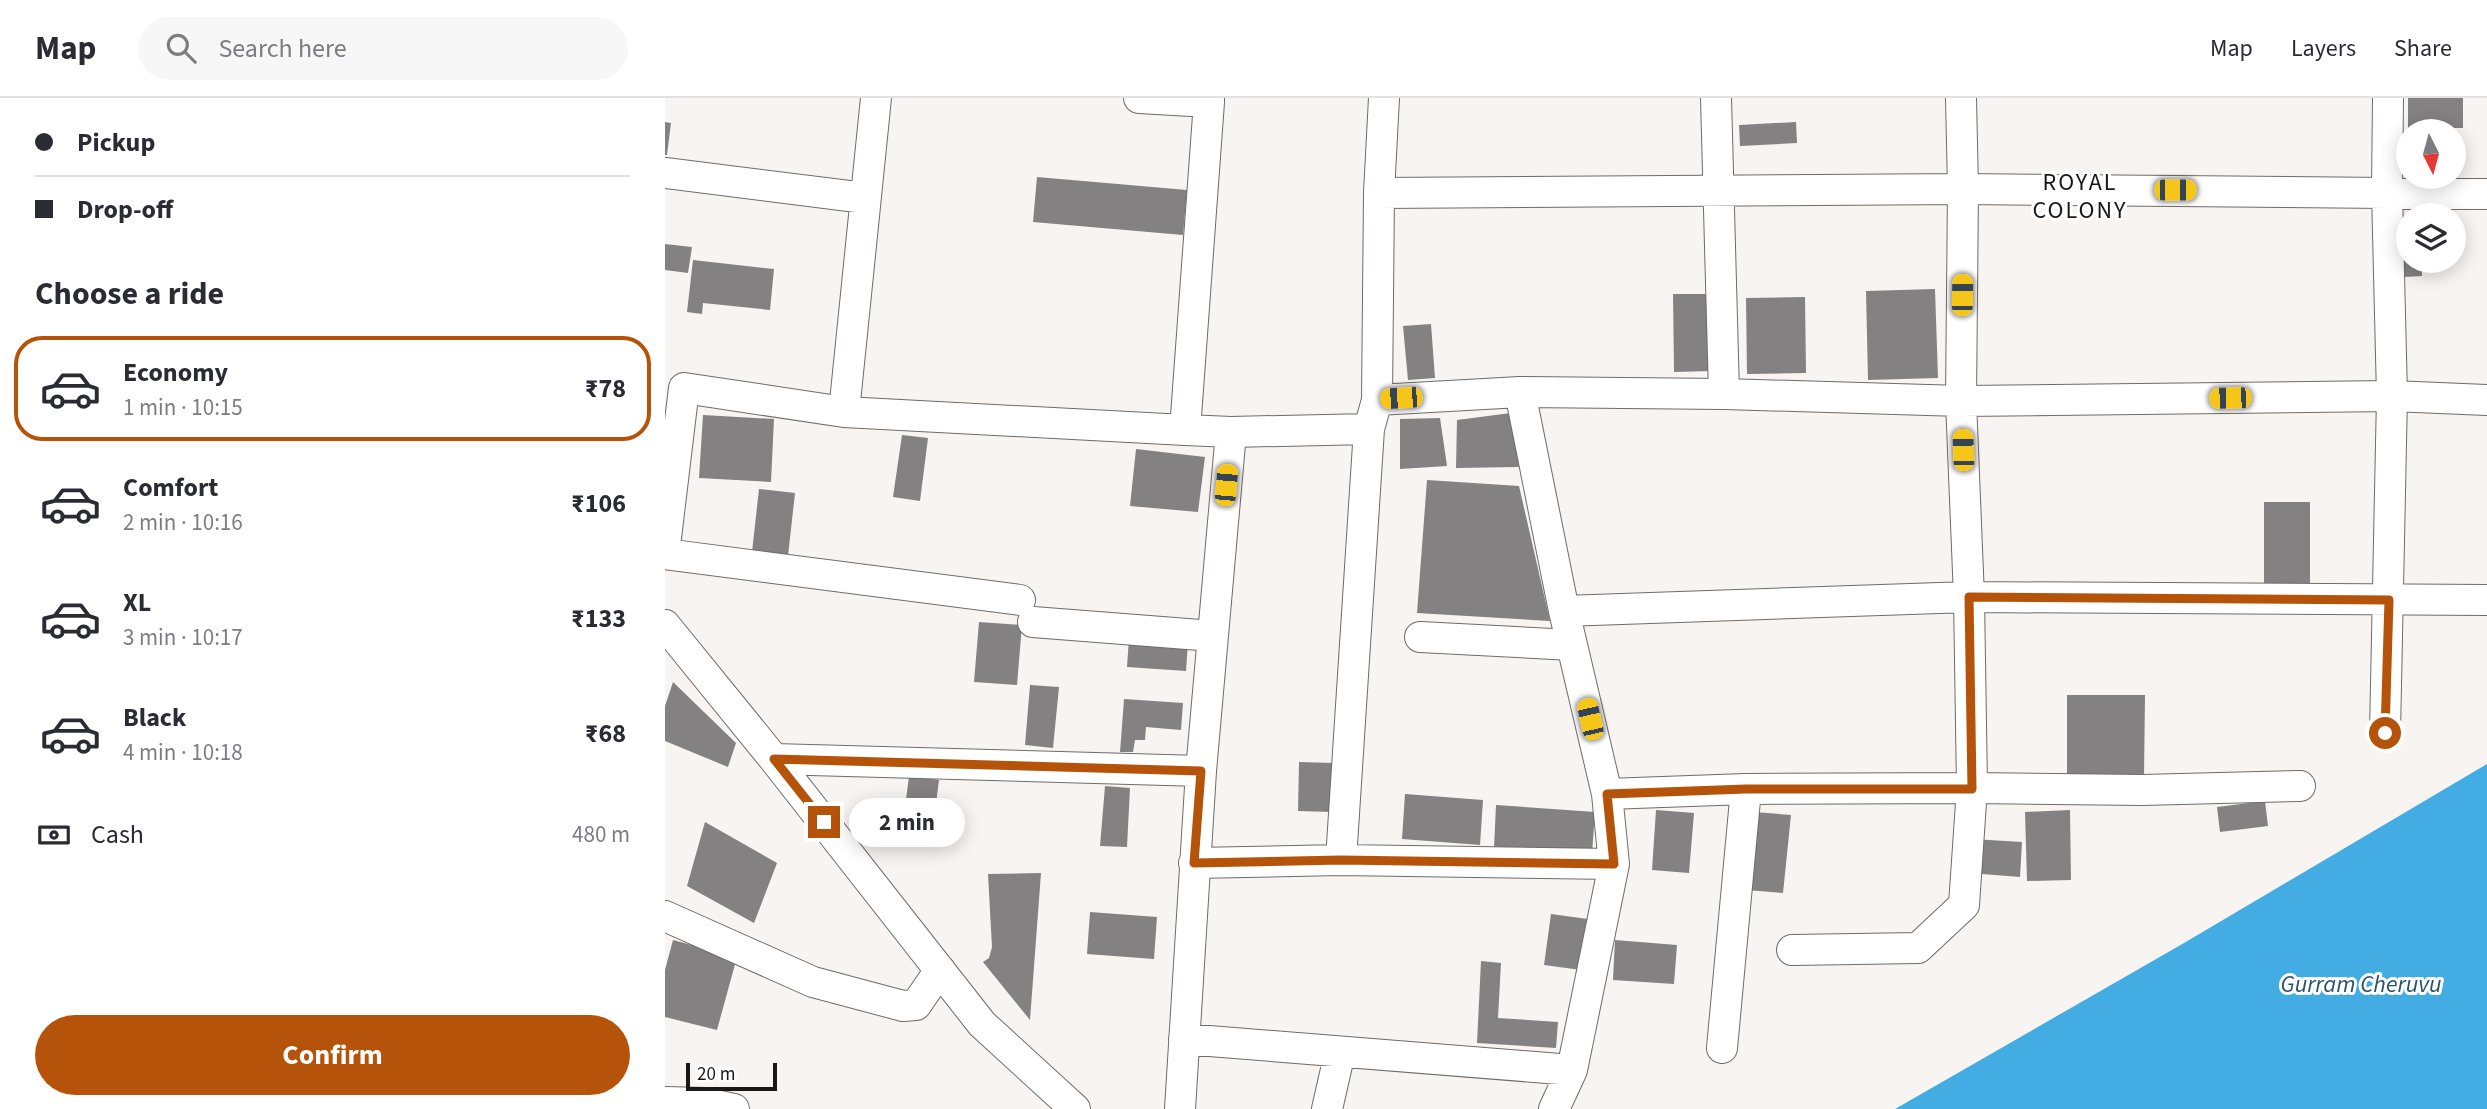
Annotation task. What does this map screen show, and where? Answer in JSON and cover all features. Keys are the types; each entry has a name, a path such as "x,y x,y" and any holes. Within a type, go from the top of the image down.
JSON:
{"street":[{"path":"843,412 876,98"},
{"path":"1139,98 1209,100 1185,430"},
{"path":"1341,860 1369,429 1377,400 1379,193 1384,98"},
{"path":"1716,98 1724,394"},
{"path":"1792,950 1918,948 1964,905 1972,789 1969,597 1961,401 1961,98"},
{"path":"2385,733 2392,396 2386,191 2388,98"},
{"path":"665,173 865,198"},
{"path":"1379,193 1963,189 2487,194"},
{"path":"665,547 684,388 843,412 1231,432 1369,429"},
{"path":"1377,400 1520,392 1724,394 1961,401 2392,396 2487,400"},
{"path":"1520,392 1564,611 1607,794 1614,864 1572,1070 1554,1109"},
{"path":"1180,1109 1194,863 1231,432"},
{"path":"665,554 1026,611 1213,636"},
{"path":"1564,611 1969,597 2487,600"},
{"path":"667,637 774,759 982,1024 1075,1109"},
{"path":"1420,637 1572,645"},
{"path":"774,759 1201,771"},
{"path":"1607,794 1746,789 2142,790 2301,786"},
{"path":"1722,1048 1746,789"},
{"path":"1194,863 1341,860 1614,864"},
{"path":"665,916 813,982 903,1006 916,1005 940,970"},
{"path":"1184,1039 1572,1070"},
{"path":"1327,1109 1340,1052"},
{"path":"665,1102 705,1103 734,1109"}],"water":[{"name":"Gurram Cheruvu","path":"2487,764 2487,1109 1895,1109 2184,943"}],"building":[{"path":"2408,98 2463,98 2463,119 2408,119"},
{"path":"665,122 671,123 667,155 665,155"},
{"path":"1796,122 1797,143 1740,146 1739,125"},
{"path":"1037,177 1187,190 1183,235 1033,222"},
{"path":"665,244 692,247 688,273 665,270"},
{"path":"693,260 774,269 770,310 703,303 702,314 687,312"},
{"path":"2404,273 2422,273 2422,276 2404,277"},
{"path":"1935,289 1938,378 1868,380 1866,291"},
{"path":"1673,294 1711,294 1712,371 1674,372"},
{"path":"1805,297 1806,373 1747,374 1746,298"},
{"path":"1431,324 1435,378 1408,380 1403,326"},
{"path":"1511,413 1519,467 1456,468 1457,420"},
{"path":"703,415 774,419 771,482 699,478"},
{"path":"1440,418 1447,466 1400,469 1400,419"},
{"path":"902,435 928,438 920,501 893,497"},
{"path":"1136,449 1205,457 1198,512 1130,506"},
{"path":"1427,480 1519,486 1550,621 1417,613"},
{"path":"759,489 795,493 788,556 752,552"},
{"path":"2264,502 2310,502 2310,584 2264,583"},
{"path":"979,622 1022,625 1017,685 974,682"},
{"path":"1129,638 1188,642 1186,671 1127,667"},
{"path":"673,682 736,743 728,767 665,741 665,706"},
{"path":"1030,685 1059,687 1053,748 1025,745"},
{"path":"2067,695 2145,695 2144,778 2067,777"},
{"path":"1124,699 1183,703 1181,730 1146,727 1145,740 1135,740 1133,752 1120,752"},
{"path":"1299,762 1335,763 1333,812 1298,811"},
{"path":"909,776 939,780 933,827 903,823"},
{"path":"1105,786 1130,788 1127,847 1100,846"},
{"path":"1405,794 1483,800 1480,845 1402,839"},
{"path":"2265,801 2268,826 2220,832 2217,807"},
{"path":"1496,805 1595,812 1592,854 1494,848"},
{"path":"1656,810 1694,813 1689,873 1652,870"},
{"path":"2070,810 2071,880 2027,881 2025,812"},
{"path":"1754,812 1791,815 1783,893 1747,890"},
{"path":"705,822 777,863 754,923 687,886"},
{"path":"1972,839 2022,842 2020,877 1970,873"},
{"path":"1041,873 1030,1020 983,962 989,958 992,947 988,874"},
{"path":"1090,912 1157,917 1154,959 1087,954"},
{"path":"1551,914 1595,920 1581,970 1544,965"},
{"path":"673,940 737,957 717,1030 665,1017 665,970"},
{"path":"1615,940 1677,945 1674,984 1613,980"},
{"path":"1481,961 1501,963 1498,1018 1558,1022 1556,1048 1477,1043"}],"district":[{"name":"ROYAL COLONY","path":"2080,196"}],"route":[{"path":"824,822 774,759 1201,771 1194,863 1341,860 1614,864 1607,794 1746,789 1972,789 1969,597 2389,600 2385,733"}]}
